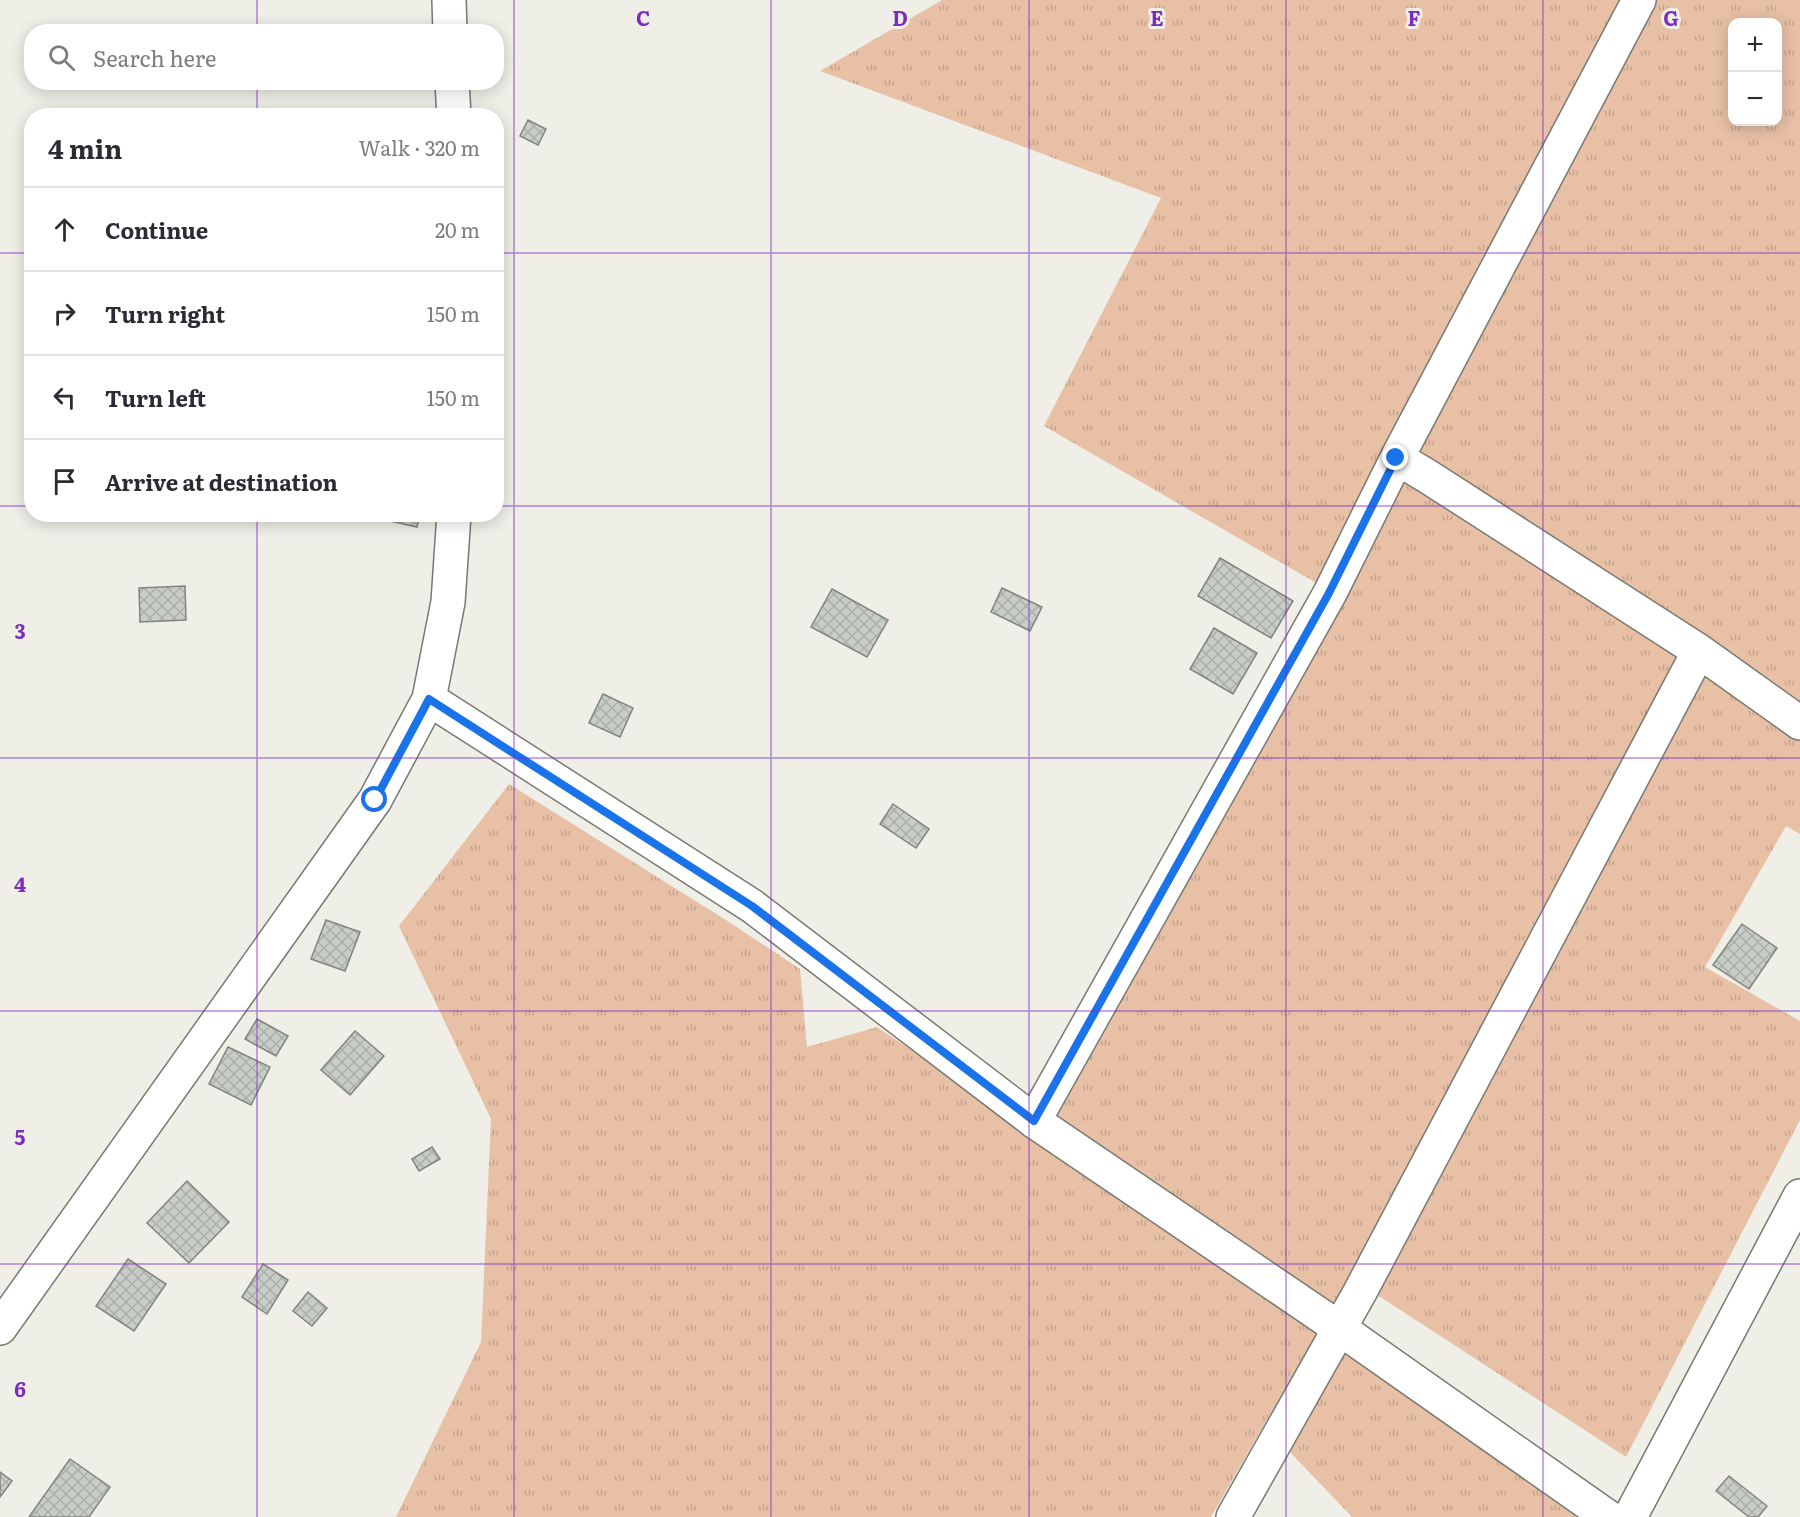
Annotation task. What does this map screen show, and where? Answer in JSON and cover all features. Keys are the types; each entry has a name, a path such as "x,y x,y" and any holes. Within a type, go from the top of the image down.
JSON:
{"street":[{"path":"449,0 450,24"},
{"path":"1034,1121 1329,593 1396,458 1639,0"},
{"path":"452,90 454,108"},
{"path":"1396,458 1699,651 1800,723"},
{"path":"0,1328 375,800 429,699 448,602 453,522"},
{"path":"1233,1517 1339,1328 1699,651"},
{"path":"429,699 752,906 1034,1121 1339,1328 1608,1517"},
{"path":"1630,1517 1800,1196"}],"green space":[{"path":"942,0 1800,0 1800,834 1786,826 1705,967 1800,1021 1800,1120 1626,1457 1362,1285 1342,1321 1042,1115 1332,592 1044,426 1161,198 820,71"},
{"path":"509,784 800,969 807,1047 877,1027 1320,1327 1211,1517 396,1517 481,1342 491,1119 399,926"},
{"path":"1342,1321 1607,1495 1595,1517 1352,1517 1288,1450"}],"building":[{"path":"528,120 546,129 538,145 520,136"},
{"path":"394,522 418,522 417,527"},
{"path":"1220,558 1293,601 1271,638 1198,596"},
{"path":"185,586 186,620 140,622 139,588"},
{"path":"1002,588 1042,607 1030,631 991,612"},
{"path":"832,589 888,620 867,657 811,627"},
{"path":"1214,628 1257,653 1233,694 1190,669"},
{"path":"603,694 633,708 620,737 589,723"},
{"path":"893,804 929,829 916,848 880,824"},
{"path":"326,920 360,932 345,971 311,959"},
{"path":"1742,924 1777,948 1749,989 1713,965"},
{"path":"257,1019 288,1036 276,1056 245,1039"},
{"path":"355,1031 384,1056 350,1095 321,1070"},
{"path":"228,1047 270,1067 251,1105 209,1084"},
{"path":"432,1147 440,1159 419,1171 412,1159"},
{"path":"187,1181 229,1222 189,1263 147,1223"},
{"path":"128,1259 166,1284 134,1331 96,1306"},
{"path":"263,1264 288,1280 267,1314 242,1297"},
{"path":"308,1292 327,1308 312,1326 293,1311"},
{"path":"70,1459 110,1487 89,1517 29,1517"},
{"path":"0,1472 12,1481 0,1497"},
{"path":"1729,1476 1767,1506 1758,1517 1749,1517 1716,1491"}],"route":[{"path":"375,800 429,699 752,906 1034,1121 1329,593 1396,458"}]}
